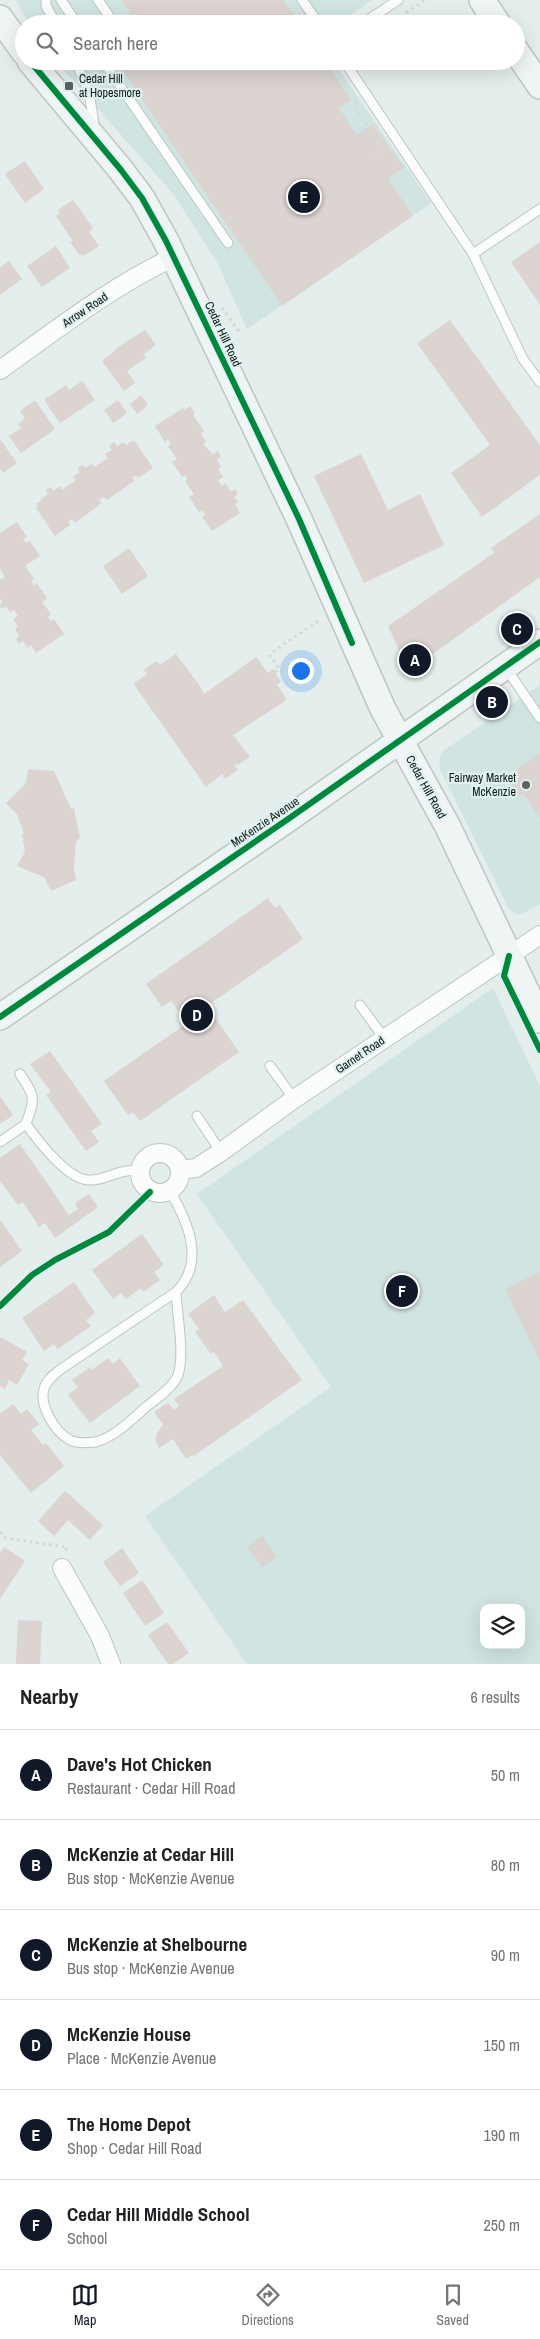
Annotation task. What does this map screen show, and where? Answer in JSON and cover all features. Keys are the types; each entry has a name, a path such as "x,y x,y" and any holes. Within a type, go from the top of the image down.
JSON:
{"street":[{"path":"482,0 492,15"},
{"path":"0,18 15,39"},
{"path":"525,64 540,86"},
{"name":"Cedar Hill Road","path":"38,70 142,198 174,257 299,519 379,700 401,740 414,769 448,827 540,1020"},
{"name":"Arrow Road","path":"0,370 88,307 149,269 174,257"},
{"name":"McKenzie Avenue","path":"0,1016 540,642"},
{"name":"Garnet Road","path":"180,1170 196,1168 221,1152 294,1099 540,935"},
{"path":"156,1153 162,1153 174,1159 180,1170 178,1182 170,1191 157,1194 150,1192 142,1183 139,1171 145,1159 156,1153"},
{"path":"62,1568 100,1636 111,1664"}],"lane":[{"path":"46,0 46,6 51,15"},
{"path":"61,0 72,15"},
{"path":"98,0 108,15"},
{"path":"302,0 313,15"},
{"path":"376,15 398,0"},
{"path":"80,70 88,85 92,102 94,137"},
{"path":"109,70 228,243"},
{"path":"350,70 473,254 523,359 540,382"},
{"path":"473,254 540,209"},
{"path":"505,667 540,718"},
{"path":"360,1005 384,1038"},
{"path":"270,1066 294,1099"},
{"path":"0,1142 26,1124 34,1100 20,1074"},
{"path":"197,1116 221,1152"},
{"path":"26,1124 36,1139 74,1176 90,1180 130,1170 139,1171"},
{"path":"170,1191 189,1227 194,1259 182,1286 176,1292 50,1378 44,1389 44,1408 54,1425 70,1440 85,1443 99,1441 120,1429 157,1398 177,1377 182,1359 176,1292"}],"path":[{"path":"403,15 425,0"},
{"path":"356,99 355,108 385,151 374,159"},
{"path":"274,672 279,669 270,655 320,620"},
{"path":"0,1532 6,1538 66,1547 62,1568"}],"shaded area":[{"path":"16,0 372,0 350,15 24,15"},
{"path":"64,70 339,70 431,203 247,329 217,262 174,195"},
{"path":"540,685 540,904 520,915 511,911 508,907 440,769 439,759 443,751"},
{"path":"493,988 540,1086 540,1664 247,1664 145,1516 331,1387 197,1194"}],"building":[{"path":"121,0 283,0 294,15 132,15"},
{"path":"122,70 331,70 352,100 339,108 357,135 373,124 404,168 388,178 413,216 282,306"},
{"path":"25,161 44,189 25,203 5,174"},
{"path":"73,200 93,228 89,232 99,246 84,256 82,254 80,256 70,242 73,241 56,216 60,213 58,210"},
{"path":"540,242 540,305 511,262"},
{"path":"56,246 70,268 42,287 27,266"},
{"path":"9,261 22,279 0,295 0,267"},
{"path":"450,320 540,445 540,475 482,517 451,473 490,445 417,343"},
{"path":"145,330 156,345 144,354 146,358 127,371 135,383 124,391 102,361 115,349"},
{"path":"82,381 95,400 60,423 44,400 66,385 69,390"},
{"path":"141,395 148,405 137,414 130,404"},
{"path":"35,400 55,429 21,453 9,436 21,428 18,424 25,418 20,411"},
{"path":"118,400 127,413 113,423 104,410"},
{"path":"190,406 195,413 193,415 204,431 201,434 206,442 203,444 213,454 218,451 221,457 217,460 221,467 218,469 223,477 218,480 222,486 225,483 231,492 235,489 238,494 234,497 238,502 235,504 240,513 212,531 202,517 205,515 202,510 199,512 189,497 194,494 185,481 188,479 185,475 182,477 172,462 177,459 168,446 171,444 168,439 165,442 155,426 183,408 184,410"},
{"path":"0,439 17,463 3,473 0,468"},
{"path":"134,440 153,468 138,478 136,475 132,478 134,481 107,500 104,497 99,500 102,503 75,523 72,519 68,522 70,525 55,536 36,508 38,506 36,504 48,494 45,490 51,487 53,491 60,486 62,490 76,480 73,477 80,472 77,468 83,465 85,468 92,464 94,467 108,458 105,454 112,450 109,446 114,442 117,446 124,442 126,445"},
{"path":"361,454 388,510 420,494 444,545 364,583 314,476"},
{"path":"540,514 540,577 430,656 406,665 388,626 494,553 491,548"},
{"path":"17,522 27,537 23,539 26,543 30,541 40,556 25,566 34,579 31,581 34,586 37,583 47,598 42,602 51,614 48,617 51,621 54,619 64,634 36,653 31,645 28,648 23,641 19,644 16,639 19,636 15,629 18,627 13,619 18,616 14,610 10,612 6,606 2,609 0,606 2,601 0,598 0,580 5,577 0,569 0,533"},
{"path":"129,548 148,576 122,594 103,566"},
{"path":"176,654 204,694 256,657 268,673 273,669 281,682 277,685 286,698 285,701 233,735 250,757 238,765 234,765 238,770 225,779 222,774 206,787 134,683 147,674 144,670 156,661 160,665"},
{"name":"Fairway Market McKenzie","path":"540,753 540,818 523,793 519,796 506,777"},
{"path":"28,769 54,771 71,809 74,808 80,838 76,841 74,867 76,880 51,891 44,877 17,866 25,852 22,834 24,833 17,814 6,803 26,783"},
{"path":"268,898 275,908 280,905 303,939 207,1006 239,1052 140,1121 133,1112 128,1115 104,1081 187,1023 171,1001 162,1007 146,984"},
{"path":"50,1051 102,1124 91,1131 99,1142 86,1151 46,1095 51,1092 30,1064"},
{"path":"0,1096 13,1115 0,1124"},
{"path":"20,1144 69,1215 78,1209 75,1203 89,1194 98,1207 55,1238 45,1223 39,1227 23,1202 18,1205 0,1181 0,1158"},
{"path":"0,1222 22,1251 0,1267"},
{"path":"142,1234 164,1265 154,1272 160,1280 144,1292 141,1288 126,1299 121,1293 113,1299 92,1270"},
{"path":"540,1272 540,1361 505,1289"},
{"path":"74,1282 95,1313 86,1320 91,1326 58,1349 54,1344 44,1351 22,1318"},
{"path":"214,1295 225,1312 243,1300 302,1380 194,1456 192,1455 186,1459 173,1439 159,1448 156,1442 156,1435 163,1424 154,1412 168,1403 174,1410 179,1406 174,1399 223,1366 214,1352 211,1354 195,1332 199,1329 188,1314"},
{"path":"0,1337 27,1352 22,1360 29,1364 17,1385 9,1380 5,1389 0,1386"},
{"path":"108,1358 113,1364 120,1358 140,1386 90,1423 68,1395 78,1387 72,1380 90,1367 92,1370"},
{"path":"13,1404 21,1414 27,1409 39,1424 31,1430 43,1445 46,1443 64,1466 31,1493 0,1455 0,1414"},
{"path":"65,1491 103,1525 90,1540 68,1520 54,1536 38,1521"},
{"path":"262,1536 277,1557 262,1567 247,1547"},
{"path":"4,1547 25,1561 0,1599 0,1553"},
{"path":"122,1548 139,1573 120,1586 103,1562"},
{"path":"142,1580 164,1613 145,1626 123,1593"},
{"path":"18,1620 42,1621 40,1664 16,1664"},
{"path":"167,1622 189,1653 173,1664 168,1664 148,1635"}],"cycle path":[{"path":"38,70 121,170 142,198 166,241 299,519 352,643"},
{"path":"0,1017 291,817 540,642"},
{"path":"509,956 504,976 540,1050"},
{"path":"0,1306 32,1275 55,1260 109,1232 150,1192"}],"place":[{"name":"Cedar Hill at Hopesmore","path":"69,86"},
{"name":"The Home Depot","path":"304,197"},
{"name":"McKenzie at Shelbourne","path":"517,629"},
{"name":"Dave's Hot Chicken","path":"415,660"},
{"name":"McKenzie at Cedar Hill","path":"492,702"},
{"name":"Fairway Market McKenzie","path":"526,785"},
{"name":"McKenzie House","path":"197,1015"},
{"name":"Cedar Hill Middle School","path":"402,1291"}]}
